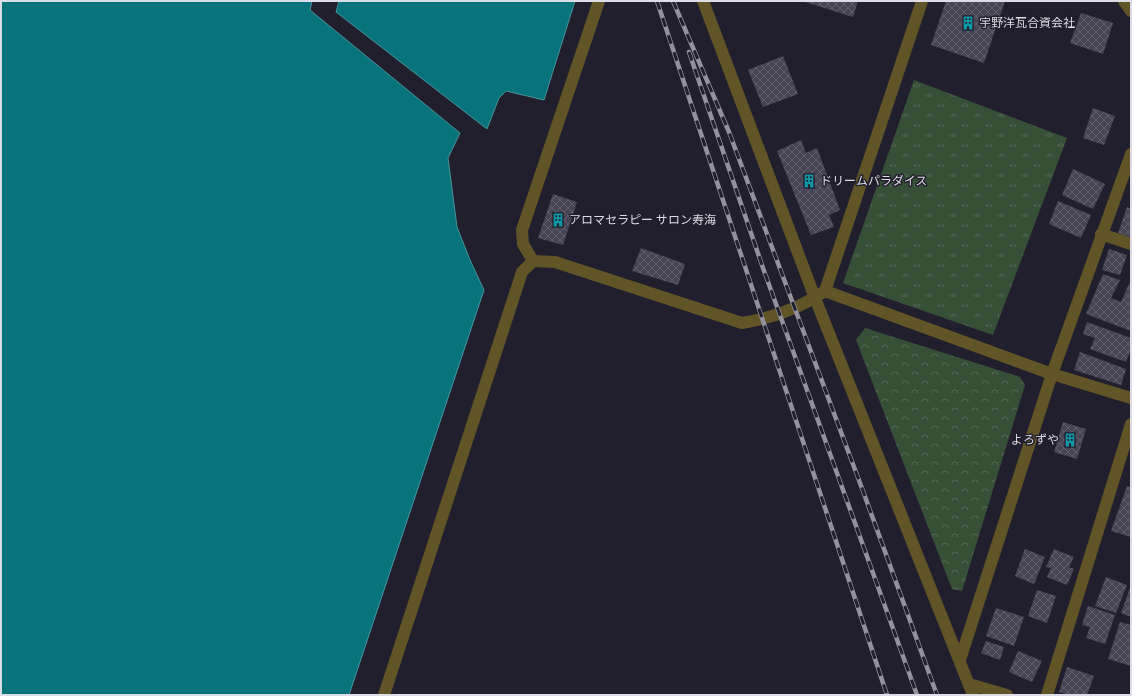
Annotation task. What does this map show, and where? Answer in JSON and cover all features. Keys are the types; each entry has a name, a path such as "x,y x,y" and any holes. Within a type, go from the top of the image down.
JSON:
{"street":[{"path":"534,261 523,244 522,230 599,1"},
{"path":"703,1 820,295 971,689 1007,695"},
{"path":"384,695 522,272 534,261 554,262 742,322 767,319 793,310 820,295 922,1"},
{"path":"1124,1 1131,11"},
{"path":"960,660 1052,374 1131,154"},
{"path":"1101,234 1131,244"},
{"path":"820,295 1052,374 1131,398"},
{"path":"1047,695 1131,424"}],"green space":[{"path":"914,80 1067,138 993,335 843,283"},
{"path":"865,328 1020,377 1025,385 962,591 952,589 856,340"}],"shaded area":[{"path":"1,1 312,1 310,10 460,133 448,158 457,227 484,290 349,695 1,695"},
{"path":"339,1 575,1 544,100 506,91 499,98 487,129 336,12"}],"building":[{"path":"802,1 858,1 853,17"},
{"name":"宇野洋瓦合資会社","path":"946,1 1005,1 984,63 931,45"},
{"path":"1081,13 1113,23 1103,54 1070,43"},
{"path":"783,56 798,94 763,107 748,70"},
{"path":"1093,108 1115,116 1104,145 1083,138"},
{"name":"ドリームパラダイス","path":"801,140 806,153 817,148 840,210 829,215 834,227 811,235 777,151"},
{"path":"1073,169 1105,184 1093,209 1062,195"},
{"name":"アロマセラピー サロン寿海","path":"553,194 577,202 563,245 538,238"},
{"path":"1058,201 1091,215 1081,238 1049,224"},
{"path":"1127,207 1131,209 1131,238 1118,233"},
{"path":"641,248 685,264 678,285 632,271"},
{"path":"1109,249 1127,255 1120,275 1102,270"},
{"path":"1103,274 1120,280 1111,298 1121,302 1129,284 1131,284 1131,331 1086,314"},
{"path":"1087,322 1131,338 1131,349 1126,362 1090,349 1095,338 1083,334"},
{"path":"1080,352 1126,369 1121,385 1074,370"},
{"name":"よろずや","path":"1063,422 1086,429 1077,459 1054,452"},
{"path":"1127,486 1131,487 1131,537 1111,531"},
{"path":"1025,549 1045,557 1034,584 1015,576"},
{"path":"1054,549 1074,557 1069,567 1074,569 1067,585 1047,577 1051,568 1046,567"},
{"path":"1106,577 1127,585 1116,613 1095,606"},
{"path":"1131,585 1131,617 1121,613"},
{"path":"1037,590 1056,596 1047,623 1028,616"},
{"path":"1088,606 1115,615 1105,644 1086,638 1090,627 1082,625"},
{"path":"996,608 1024,617 1014,646 986,636"},
{"path":"1120,622 1131,625 1131,666 1108,659"},
{"path":"986,641 1004,647 1000,660 981,653"},
{"path":"1018,651 1042,661 1032,682 1009,672"},
{"path":"1067,667 1094,676 1087,695 1068,695 1059,692"}],"railway":[{"path":"657,1 887,695"},
{"path":"673,1 729,132 863,491 937,695"},
{"path":"689,52 763,268 917,695"}],"place":[{"name":"宇野洋瓦合資会社","path":"968,23"},
{"name":"ドリームパラダイス","path":"809,181"},
{"name":"アロマセラピー サロン寿海","path":"558,220"},
{"name":"よろずや","path":"1070,440"}]}
